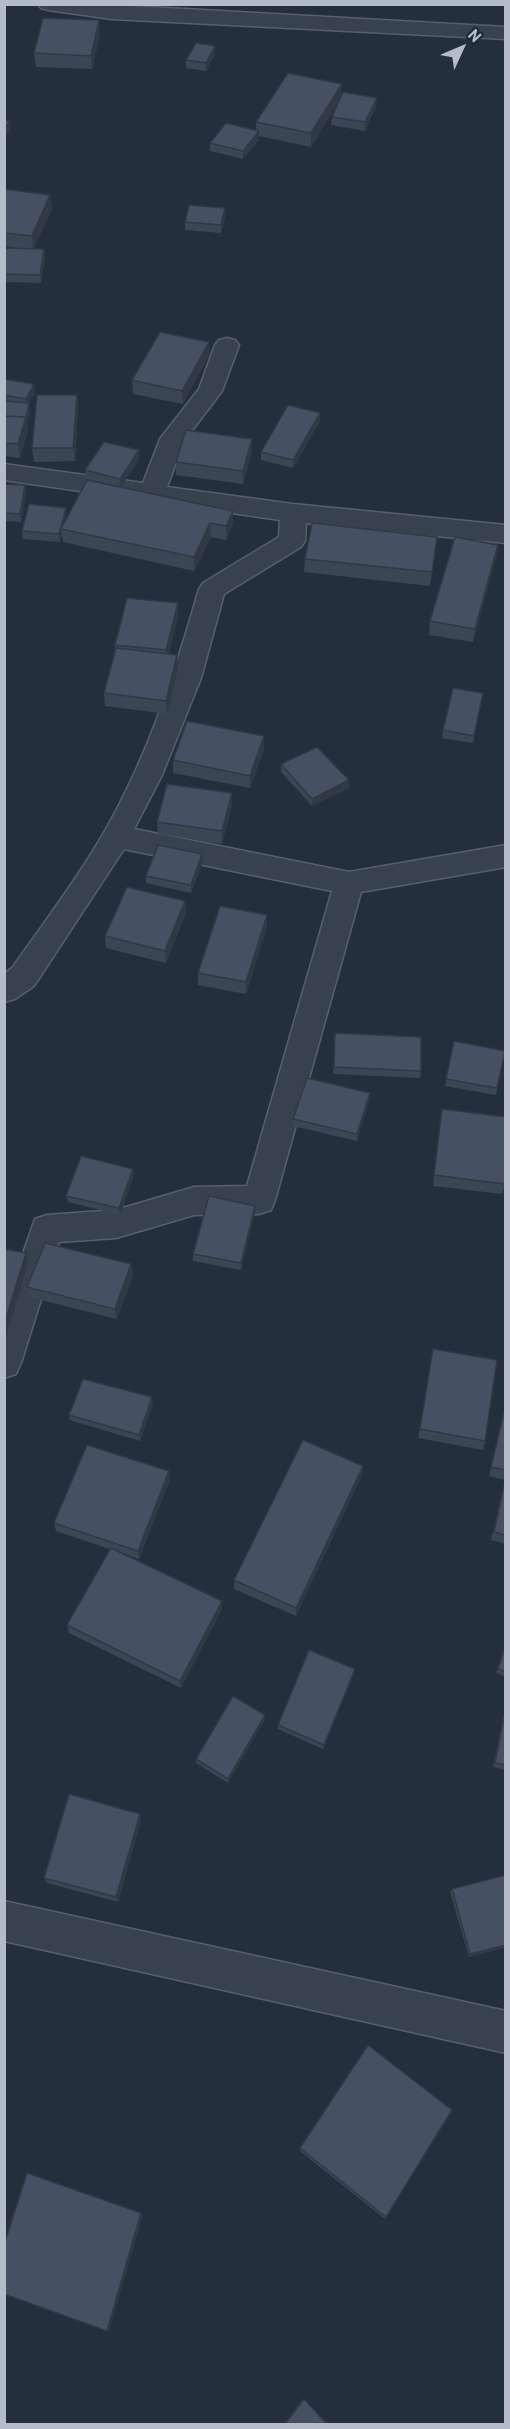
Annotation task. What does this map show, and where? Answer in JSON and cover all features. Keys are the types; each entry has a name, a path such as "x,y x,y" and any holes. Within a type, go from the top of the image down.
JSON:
{"street":[{"path":"48,4 112,13 284,13 506,33"},
{"path":"152,493 172,439 210,391 227,345"},
{"path":"4,472 293,513 506,534"},
{"path":"4,990 23,977 104,858 148,775 187,678 212,589 292,541 293,513"},
{"path":"116,836 349,883 506,856"},
{"path":"4,1363 47,1229 116,1224 194,1201 259,1200 349,883"},
{"path":"4,1922 506,2032"}],"building":[{"path":"43,18 99,20 91,56 34,53"},
{"path":"196,43 215,46 206,63 186,60"},
{"path":"288,73 342,84 311,133 256,122"},
{"path":"343,92 377,98 365,122 332,117"},
{"path":"4,120 10,122 4,128"},
{"path":"226,123 259,131 243,151 210,143"},
{"path":"4,189 50,195 32,236 4,233"},
{"path":"189,205 225,208 221,225 185,222"},
{"path":"4,248 44,249 40,275 4,274"},
{"path":"160,332 209,342 182,391 132,380"},
{"path":"4,379 34,384 26,399 4,395"},
{"path":"37,395 77,395 73,448 32,448"},
{"path":"4,401 29,403 26,417 4,416"},
{"path":"288,405 320,413 293,460 261,452"},
{"path":"4,416 26,417 18,444 4,443"},
{"path":"186,430 252,439 243,471 176,462"},
{"path":"104,442 139,450 120,479 85,470"},
{"path":"87,480 233,511 226,526 210,523 194,557 61,529"},
{"path":"4,484 25,485 20,514 4,513"},
{"path":"29,504 66,508 59,534 22,531"},
{"path":"312,523 437,537 432,572 305,559"},
{"path":"455,537 498,545 475,629 430,621"},
{"path":"127,598 178,603 166,650 115,645"},
{"path":"116,648 177,655 166,701 104,693"},
{"path":"453,688 483,693 474,736 443,730"},
{"path":"187,721 264,736 250,776 173,760"},
{"path":"317,747 349,780 312,799 281,764"},
{"path":"167,784 232,793 222,831 157,822"},
{"path":"158,845 202,854 191,885 146,876"},
{"path":"127,887 185,901 165,951 105,936"},
{"path":"220,906 267,915 246,982 198,973"},
{"path":"335,1033 421,1037 421,1071 334,1067"},
{"path":"454,1041 505,1051 497,1088 446,1079"},
{"path":"307,1078 370,1093 357,1134 293,1119"},
{"path":"442,1109 506,1117 505,1184 434,1175"},
{"path":"81,1156 133,1169 119,1208 66,1196"},
{"path":"209,1196 255,1206 241,1263 193,1254"},
{"path":"45,1243 131,1264 115,1309 27,1287"},
{"path":"4,1249 26,1253 4,1325"},
{"path":"433,1349 497,1360 485,1441 420,1429"},
{"path":"83,1379 152,1397 139,1435 69,1415"},
{"path":"506,1404 506,1470 491,1467"},
{"path":"303,1440 363,1466 296,1608 234,1580"},
{"path":"87,1445 169,1471 138,1551 54,1523"},
{"path":"506,1481 506,1535 494,1532"},
{"path":"111,1548 222,1601 180,1681 67,1625"},
{"path":"506,1644 506,1672 498,1669"},
{"path":"309,1650 355,1669 324,1745 278,1725"},
{"path":"233,1696 265,1715 228,1779 196,1759"},
{"path":"506,1707 506,1765 495,1763"},
{"path":"69,1794 140,1814 116,1897 44,1878"},
{"path":"506,1875 506,1945 470,1954 452,1889"},
{"path":"368,2045 452,2110 386,2217 300,2148"},
{"path":"27,2173 141,2213 107,2331 4,2294 4,2245"},
{"path":"304,2399 327,2424 285,2424"}]}
